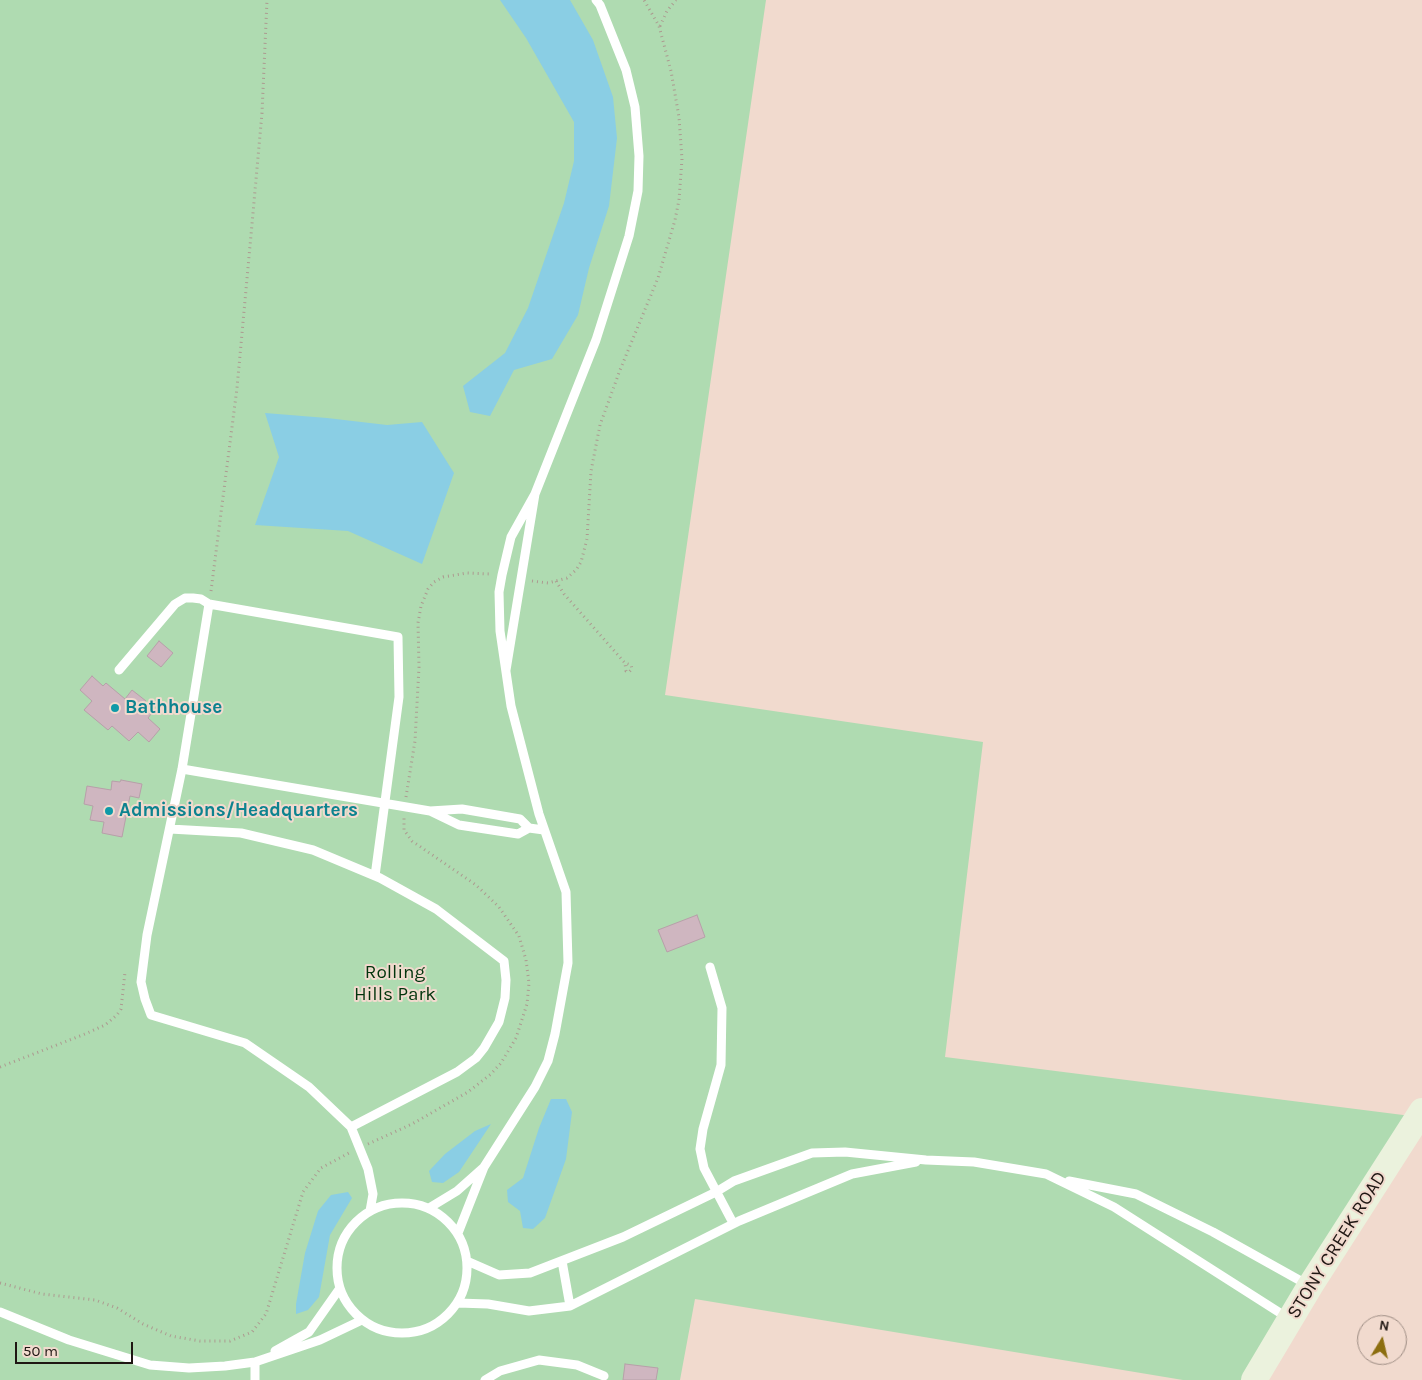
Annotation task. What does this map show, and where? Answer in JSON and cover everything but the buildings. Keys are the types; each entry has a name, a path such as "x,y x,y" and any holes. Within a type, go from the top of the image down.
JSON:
{"main road":[{"name":"STONY CREEK ROAD","path":"1254,1380 1310,1286 1422,1111"}],"lane":[{"path":"458,1233 484,1167 535,1087 548,1061 568,962 566,892 544,830 511,706 500,631 500,592 511,537 535,494 596,340 629,236 638,191 639,156 635,107 626,70 600,5 596,0"},
{"path":"506,670 535,494"},
{"path":"120,670 175,604 185,598 201,599 209,604 398,637 399,697 374,876"},
{"path":"209,604 182,769 147,935 141,982 145,999 151,1015 245,1043 309,1087 351,1127 368,1169 373,1194 370,1211"},
{"path":"182,769 430,811 460,825 518,834 529,828 544,830"},
{"path":"430,811 462,809 520,819 529,828"},
{"path":"170,829 241,833 312,850 374,876 436,909 504,961 505,998 499,1022 476,1058 457,1072 351,1127"},
{"path":"710,967 722,1008 721,1065 700,1149 704,1168 733,1224"},
{"path":"467,1261 499,1276 530,1273 623,1237 716,1192 734,1181 812,1153 845,1152 926,1160 974,1162 1046,1174 1062,1180 1114,1207 1290,1320"},
{"path":"458,1303 488,1304 529,1310 570,1306 733,1224 852,1174 926,1160"},
{"path":"429,1208 457,1191 484,1167"},
{"path":"1062,1180 1136,1194 1213,1232 1310,1286"},
{"path":"409,1203 429,1208 445,1218 458,1233 467,1261 466,1283 458,1303 443,1319 424,1330 402,1333 381,1330 362,1320 348,1306 340,1288 336,1266 341,1244 352,1225 370,1211 389,1204 409,1203"},
{"path":"562,1261 570,1306"},
{"path":"255,1362 309,1332 340,1288"},
{"path":"0,1312 69,1340 150,1365 189,1368 255,1362 320,1340 362,1320"},
{"path":"486,1380 500,1371 539,1360 577,1365 604,1376"},
{"path":"255,1362 255,1380"}],"path":[{"path":"209,604 237,388 254,212 262,113 267,0"},
{"path":"520,579 548,582 566,578 576,570 584,554 588,539 591,471 600,425 620,370 658,278 675,220 680,190 682,159 680,117 672,71 660,26 644,0"},
{"path":"660,26 667,11 676,0"},
{"path":"0,1283 42,1294 94,1300 117,1308 143,1324 171,1336 200,1341 230,1341 252,1332 266,1314 303,1192 321,1168 360,1147 412,1124 468,1092 491,1074 501,1063 516,1038 527,1004 529,983 526,960 518,936 499,907 476,885 412,841 404,830 405,806 415,741 419,667 418,624 421,606 428,589 434,582 443,577 467,572 502,575"},
{"path":"556,581 564,594 625,663"},
{"path":"0,1067 85,1034 111,1020 121,1009 125,972"}],"green space":[{"name":"Rolling Hills Park","path":"0,0 766,0 665,695 983,742 945,1057 1411,1116 1244,1380 1183,1380 695,1299 680,1380 0,1380"}],"water":[{"path":"500,0 570,0 593,40 613,97 617,138 609,206 589,268 578,315 552,359 514,370 490,416 470,412 463,386 505,353 528,308 564,203 574,161 574,122 526,38"},
{"path":"265,413 387,425 422,422 454,473 422,564 348,531 255,525 279,457"},
{"path":"551,1099 566,1099 572,1112 566,1159 545,1218 533,1229 523,1228 520,1211 508,1202 507,1190 523,1178 539,1128"},
{"path":"491,1124 459,1172 443,1183 432,1182 429,1171 445,1154 475,1131"},
{"path":"348,1192 352,1198 330,1235 319,1297 308,1310 296,1314 305,1253 318,1211 331,1195"}],"place":[{"name":"Bathhouse","path":"115,708"},
{"name":"Admissions/Headquarters","path":"109,811"}]}
